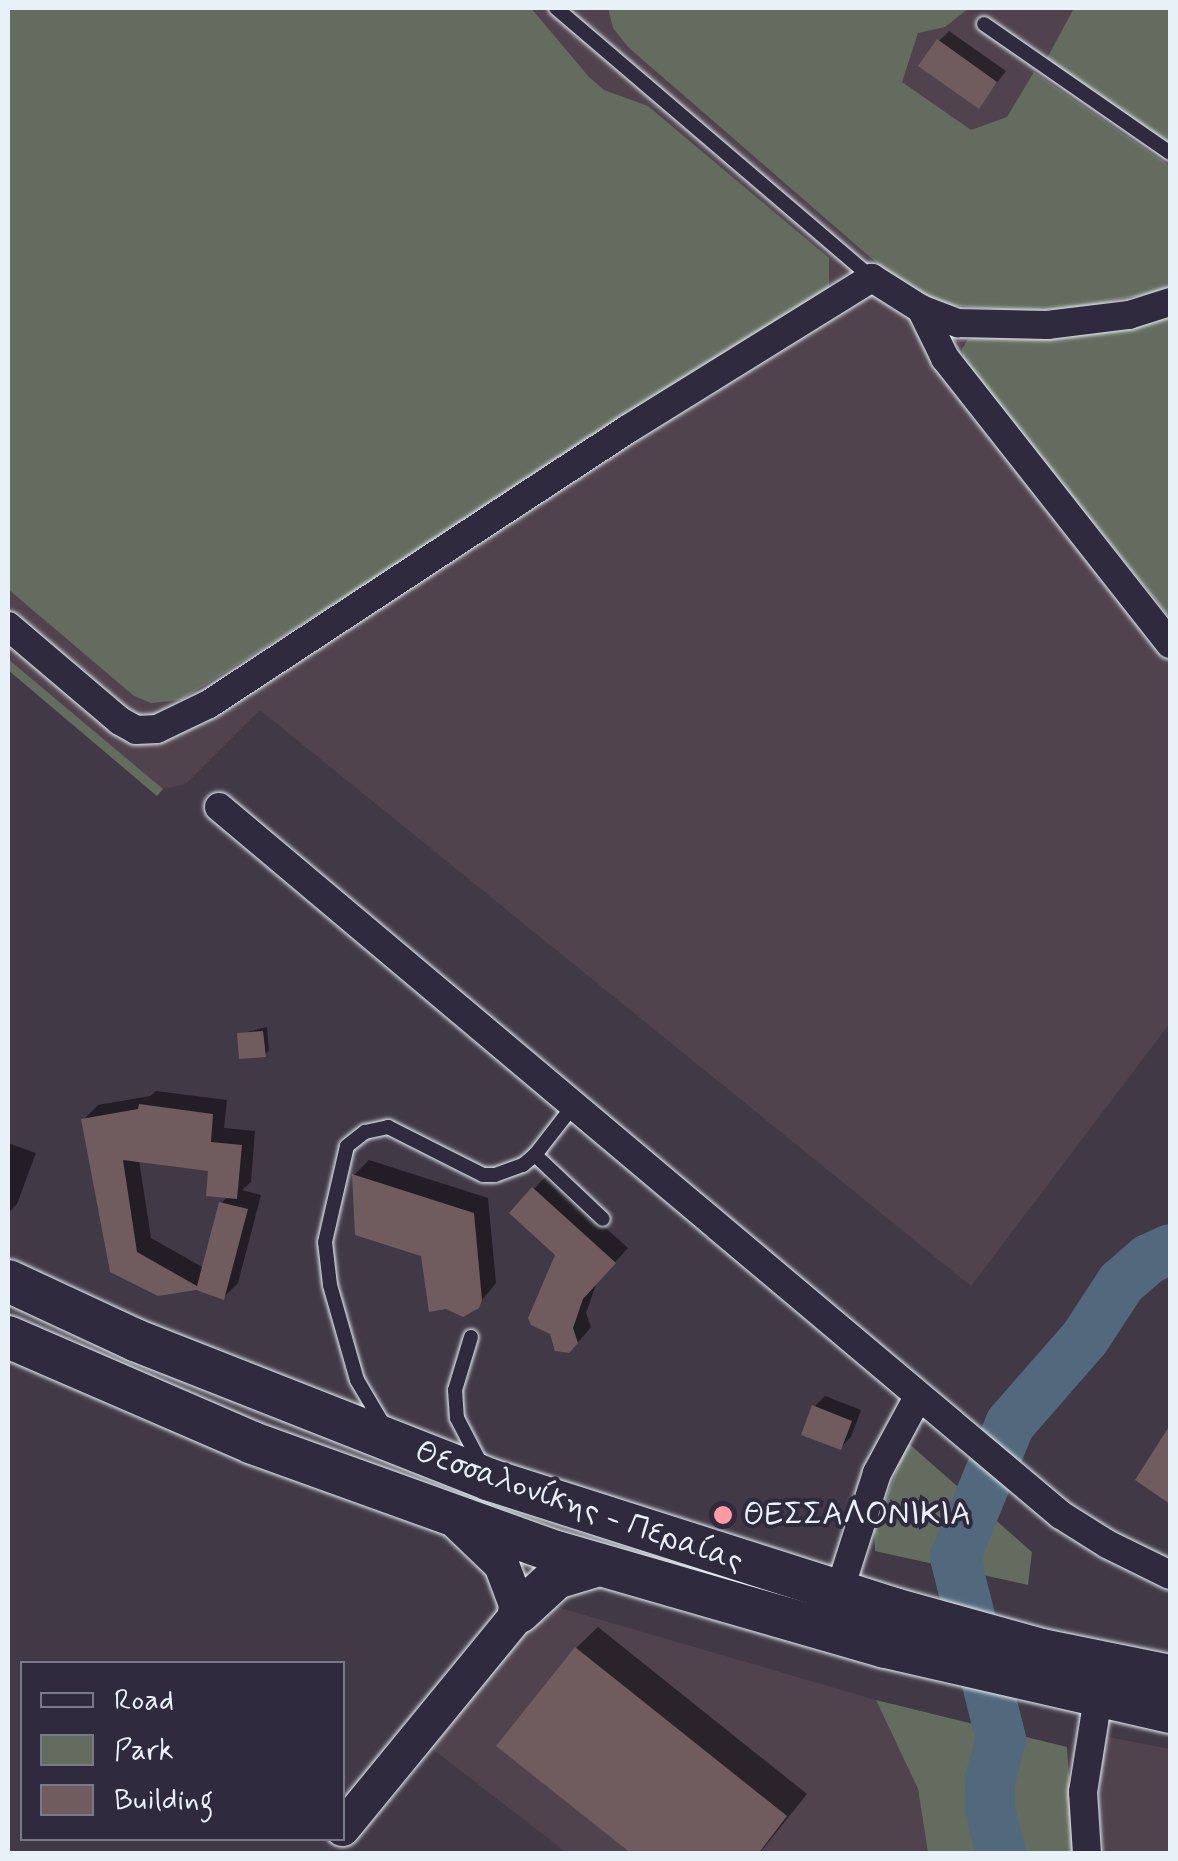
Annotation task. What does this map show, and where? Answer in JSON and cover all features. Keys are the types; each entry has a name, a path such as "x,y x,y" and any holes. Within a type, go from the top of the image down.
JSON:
{"main road":[{"name":"Θεσσαλονίκης - Περαίας","path":"8,1281 135,1340 397,1446 490,1480 839,1592 890,1628"},
{"name":"Θεσσαλονίκης - Περαίας","path":"8,1337 253,1443 448,1516 599,1566 890,1628 1044,1668 1170,1676"},
{"path":"519,1612 556,1578 599,1566"},
{"name":"Θεσσαλονίκης - Περαίας","path":"1044,1668 1098,1696 1170,1712"}],"street":[{"path":"8,626 120,722 136,730 178,723 628,429 872,278 921,309 958,323 1047,325 1129,315 1170,302"},
{"path":"921,309 929,331 964,383 1170,644"},
{"path":"219,808 961,1434 1062,1515 1107,1544 1170,1575"},
{"path":"839,1592 877,1473 918,1396"},
{"path":"345,1824 519,1612 501,1564 448,1516"},
{"path":"1088,1854 1083,1792 1098,1696"}],"lane":[{"path":"556,8 571,13 872,278"},
{"path":"984,24 1170,153"},
{"path":"397,1446 357,1380 330,1286 325,1242 347,1146 365,1132 388,1128 484,1175 524,1165 574,1106"},
{"path":"535,1155 603,1219"},
{"path":"471,1338 456,1390 457,1418 490,1480"}],"shaded area":[{"path":"8,8 1170,8 1170,1023 971,1286 260,710 186,784 163,789 157,796 8,670"},
{"path":"550,1605 876,1700 918,1789 928,1853 567,1853 430,1747"},
{"path":"1103,1736 1170,1749 1170,1853 1104,1853 1098,1805"}],"green space":[{"path":"8,8 531,8 604,90 648,106 829,258 829,287 816,302 181,700 151,703 134,696 8,589"},
{"path":"608,8 969,8 945,27 918,33 902,82 971,130 1007,117 1034,72 1170,166 1170,289 1085,307 1027,311 941,305 909,291 628,47 613,28"},
{"path":"1074,8 1170,8 1170,145 1046,60"},
{"path":"1170,317 1170,618 964,362 962,349 968,339 983,336 1122,329"},
{"path":"8,659 163,789 157,796 8,670"},
{"path":"907,1442 1032,1552 1028,1585 875,1551 874,1530"},
{"path":"876,1700 1067,1747 1074,1853 928,1853 918,1789"}],"building":[{"path":"937,39 997,82 979,109 918,66"},
{"path":"263,1031 266,1057 239,1059 237,1033"},
{"path":"139,1104 213,1114 211,1142 242,1145 237,1199 206,1196 208,1171 123,1160 137,1252 197,1286 219,1202 248,1209 224,1300 196,1290 158,1296 110,1272 81,1119 138,1109"},
{"path":"352,1174 474,1213 482,1300 479,1308 463,1317 446,1309 429,1312 421,1256 355,1235"},
{"path":"532,1187 616,1263 583,1299 573,1328 578,1343 569,1353 555,1351 550,1334 531,1325 528,1318 555,1255 509,1213"},
{"path":"812,1405 852,1421 841,1450 801,1435"},
{"path":"1170,1425 1170,1504 1135,1480"},
{"path":"575,1647 787,1816 758,1854 632,1854 496,1746"}],"waterway":[{"path":"1001,1854 990,1809 990,1780 1001,1739 955,1557 1010,1424 1085,1338 1121,1283 1149,1259 1170,1249"}],"place":[{"name":"ΘΕΣΣΑΛΟΝΙΚΙΑ","path":"723,1515"}]}
